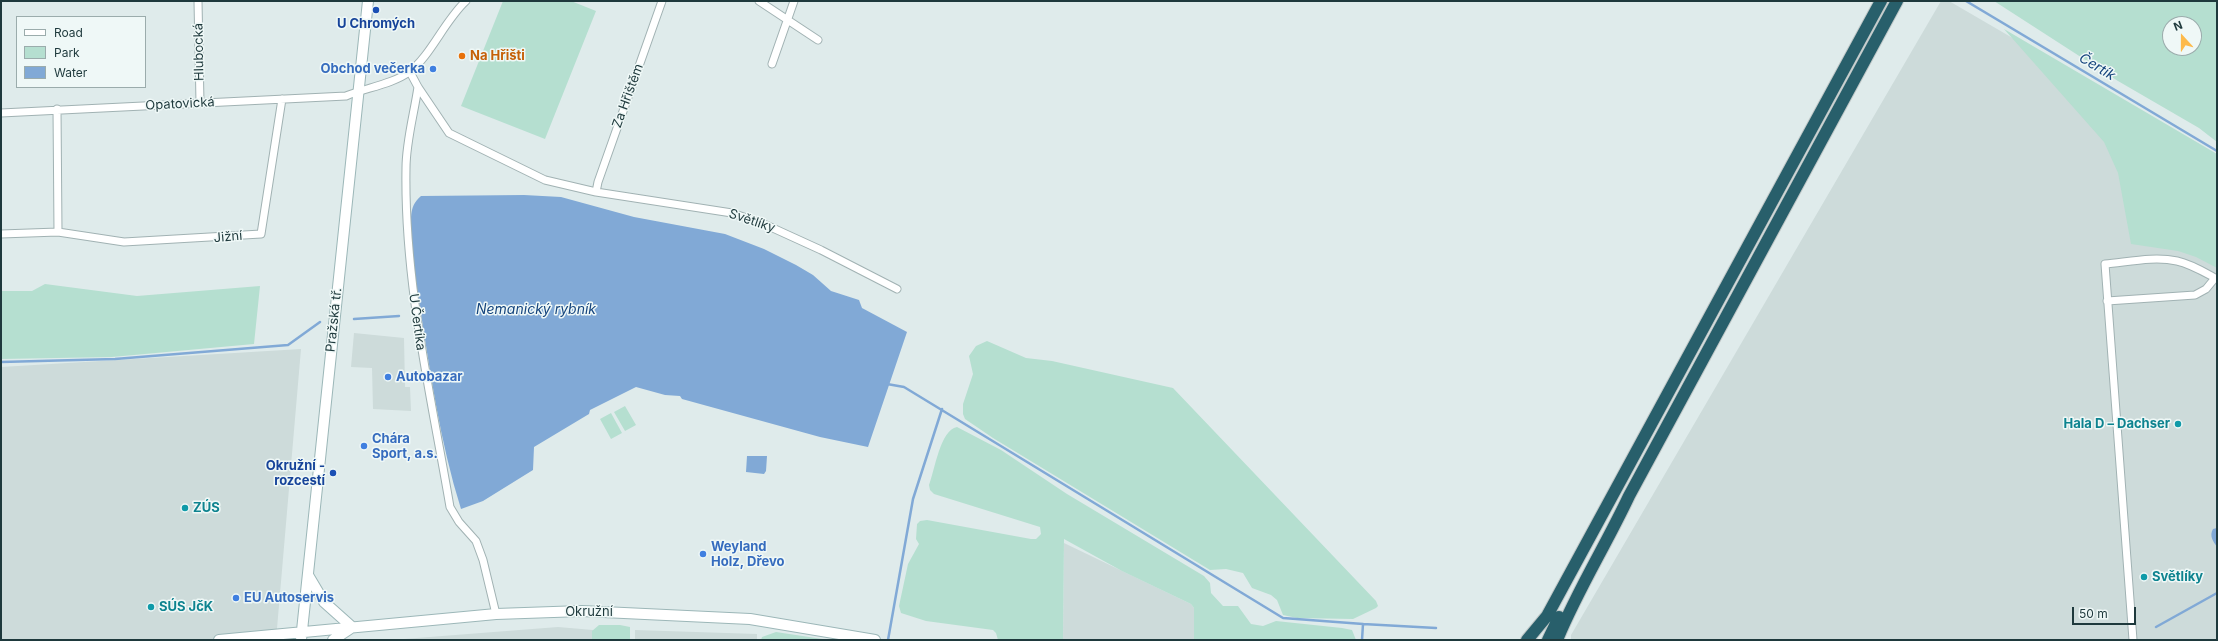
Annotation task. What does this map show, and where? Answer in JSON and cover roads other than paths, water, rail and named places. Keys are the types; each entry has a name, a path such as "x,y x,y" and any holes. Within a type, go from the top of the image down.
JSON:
{"highway":[{"path":"1527,640 1547,616 1881,1"},
{"path":"1557,640 1629,496 1897,1"},
{"path":"1548,640 1605,533 1629,496"}],"main road":[{"name":"Pražská tř.","path":"301,636 368,1"},
{"path":"307,574 324,602 352,627 333,640"},
{"name":"Okružní","path":"219,640 301,636 352,627 496,614 582,611 750,619 875,640"}],"street":[{"name":"Hlubocká","path":"198,1 200,103"},
{"path":"466,1 457,9 418,64 410,72 418,87 449,133 545,180 596,192"},
{"name":"Za Hřištěm","path":"596,192 598,182 662,1"},
{"path":"759,1 818,40"},
{"path":"772,64 794,1"},
{"name":"Opatovická","path":"1,113 57,109 346,96 395,80 410,72"},
{"name":"U Čertíka","path":"418,87 406,167 407,214 414,304 428,396 450,507 459,522 476,541 483,560 496,614"},
{"name":"Jižní","path":"1,234 58,232 124,242 261,234 282,99"},
{"path":"57,109 58,232"},
{"name":"Světlíky","path":"596,192 732,213 764,224 821,250 897,289"},
{"path":"2107,301 2195,295 2206,289 2216,279 2192,266 2177,261 2158,259 2105,264 2107,301 2133,640"}],"water":[{"name":"Nemanický rybník","path":"524,195 561,197 634,217 725,234 764,249 796,265 813,275 831,291 859,300 862,308 907,332 868,447 820,437 682,399 680,396 665,395 636,387 590,410 589,414 534,447 533,470 483,501 461,509 441,432 427,354 411,247 410,226 412,210 415,203 421,196"},
{"path":"747,456 767,456 766,471 764,474 746,472"},
{"path":"2217,528 2217,547 2211,534 2213,529"}],"waterway":[{"name":"Čertík","path":"1966,1 2217,151"},
{"path":"354,319 399,316"},
{"path":"1,362 115,359 288,345 320,322"},
{"path":"887,384 904,387 1283,618 1363,624 1362,640"},
{"path":"888,640 913,499 942,409"},
{"path":"2156,627 2217,593"},
{"path":"1363,624 1436,628"}],"place":[{"name":"U Chromých","path":"376,10"},
{"name":"Na Hřišti","path":"462,56"},
{"name":"Obchod večerka","path":"433,69"},
{"name":"Autobazar","path":"388,377"},
{"name":"Hala D – Dachser","path":"2178,424"},
{"name":"Chára Sport, a.s.","path":"364,446"},
{"name":"Okružní - rozcestí","path":"333,473"},
{"name":"ZÚS","path":"185,508"},
{"name":"Weyland Holz, Dřevo","path":"703,554"},
{"name":"Světlíky","path":"2144,577"},
{"name":"EU Autoservis","path":"236,598"},
{"name":"SÚS JčK","path":"151,607"}]}
